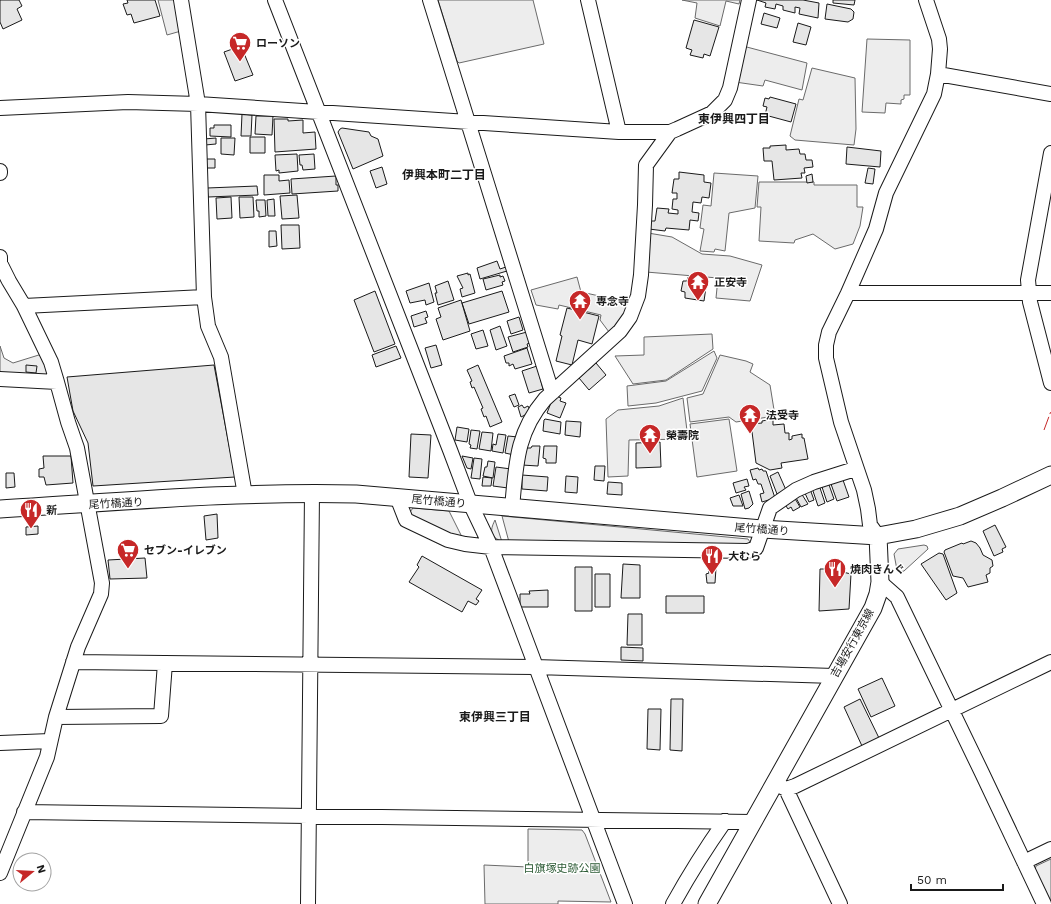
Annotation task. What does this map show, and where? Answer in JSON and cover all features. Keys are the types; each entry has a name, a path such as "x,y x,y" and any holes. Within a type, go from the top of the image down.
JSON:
{"main road":[{"path":"878,536 916,529 960,516 995,502 1051,475"},
{"name":"尾竹橋通り","path":"0,509 245,495 312,493 356,494 762,529 878,536"},
{"name":"吉場安行東京線","path":"707,904 752,822 780,786 834,676 872,608 878,594 880,582 878,536"}],"street":[{"path":"180,0 198,104 204,297 208,326 220,357 245,495"},
{"path":"275,0 470,503 490,547 625,904"},
{"path":"430,0 551,389"},
{"path":"588,0 619,132"},
{"path":"0,108 128,102 198,104 619,132 670,132 712,113 725,100 730,88 749,0"},
{"path":"878,536 870,525 864,490 840,422 826,358 826,345 829,332 876,229 886,193 908,145 930,103 938,74 940,58 939,39 926,0"},
{"path":"938,74 1051,94"},
{"path":"512,508 517,460 522,436 535,411 551,389 620,331 630,317 638,296 641,275 646,164 670,132"},
{"path":"1051,153 1028,280 1029,293 1051,383"},
{"path":"0,256 4,283 24,306 51,362 58,382 68,422 77,448 102,583 101,594 73,662 56,717 47,757 24,812 6,847 0,873"},
{"path":"848,293 1051,293"},
{"path":"24,306 204,297"},
{"path":"0,379 58,382"},
{"path":"397,497 406,520 448,540 465,544 490,547 748,551 756,548 770,508 796,490 814,482 855,468"},
{"path":"308,904 312,493"},
{"path":"880,582 897,597 1044,904"},
{"path":"73,662 535,667 834,676"},
{"path":"840,904 780,786 796,786 1051,662"},
{"path":"56,717 162,716 165,663"},
{"path":"0,743 50,741"},
{"path":"24,812 752,822"},
{"path":"673,904 703,852 726,821"},
{"path":"1024,862 1051,849"}],"green space":[{"path":"158,0 176,0 181,31 167,35"},
{"path":"438,0 533,0 544,44 459,63 457,61"},
{"path":"682,0 740,0 739,4 726,1 720,26 695,18 697,3"},
{"path":"867,39 910,40 910,95 904,95 904,99 901,100 901,104 886,103 885,113 862,112"},
{"path":"743,46 807,63 802,90 765,80 763,86 735,82"},
{"path":"812,68 855,78 856,129 854,145 795,140 790,136 799,99 803,100"},
{"path":"714,173 758,176 755,208 729,213 725,251 715,249 714,252 700,251 704,229 700,228 703,205 711,206"},
{"path":"759,182 814,182 814,185 857,185 857,207 863,207 860,226 853,244 835,249 813,234 795,240 794,243 759,241 761,207 757,207"},
{"path":"648,233 672,237 702,254 730,256 762,265 750,301 716,298 718,278 646,272"},
{"path":"577,277 581,292 627,302 624,317 609,332 600,320 601,315 559,305 558,309 536,305 531,290"},
{"path":"712,334 713,349 666,380 633,384 615,356 644,355 644,337"},
{"path":"0,346 4,358 13,363 42,354 51,372 45,376 0,374"},
{"path":"714,351 717,358 702,391 656,403 628,406 627,386 666,381"},
{"path":"720,355 753,364 750,372 770,385 775,416 736,422 729,417 690,422 687,398 703,394"},
{"path":"683,398 688,439 629,440 628,476 608,477 606,419 618,410 659,406"},
{"path":"729,419 737,471 697,477 690,424"},
{"path":"413,508 449,511 462,537 454,536 412,516 410,512"},
{"path":"502,516 748,539 750,542 748,544 509,542"},
{"path":"495,520 502,542 495,538 492,533"},
{"path":"924,545 927,546 928,549 904,571 900,572 897,570 894,554 898,549"},
{"name":"白旗塚史跡公園","path":"528,829 582,830 585,834 611,902 558,901 558,904 485,904 484,865 528,867"},
{"path":"1051,859 1051,904 1049,904 1034,873 1036,866"}],"building":[{"path":"0,0 19,0 22,6 17,9 22,20 3,29 0,22"},
{"path":"127,0 155,0 160,16 134,23 131,14 127,15 123,4 128,3"},
{"path":"757,0 803,0 819,3 818,18 799,14 800,8 795,7 795,13 783,10 783,6 776,4 775,9 765,7 766,3"},
{"path":"833,0 855,0 854,5 833,3"},
{"path":"827,4 851,9 854,12 853,19 848,22 825,19"},
{"path":"764,13 780,18 777,28 761,24"},
{"path":"694,20 719,27 710,56 704,54 703,58 690,55 692,50 686,48"},
{"path":"798,23 811,27 806,45 793,42"},
{"path":"241,46 253,75 235,81 224,52"},
{"path":"770,97 796,104 791,122 765,115 767,107 763,106 765,98 769,99"},
{"path":"242,114 252,115 251,136 241,136"},
{"path":"256,116 273,116 272,135 255,134"},
{"path":"274,119 288,119 288,121 303,120 303,133 315,132 316,149 275,152"},
{"path":"214,125 231,125 231,137 210,136 210,128 214,128"},
{"path":"342,128 369,132 371,136 378,139 383,156 353,169 338,132"},
{"path":"250,137 265,137 265,153 250,153"},
{"path":"216,138 216,144 205,145 204,139"},
{"path":"221,138 235,138 234,155 221,154"},
{"path":"786,145 786,150 799,149 800,154 805,154 806,160 812,160 813,167 804,168 805,173 801,173 802,178 774,180 772,161 764,161 763,148"},
{"path":"847,147 881,151 880,167 846,164"},
{"path":"297,154 298,171 279,173 279,170 276,171 275,155"},
{"path":"314,154 315,169 303,170 302,165 300,165 299,155"},
{"path":"206,159 215,159 215,168 206,168"},
{"path":"382,167 387,184 376,188 370,171"},
{"path":"868,168 875,169 873,184 865,183"},
{"path":"679,172 704,175 704,182 711,183 709,198 702,197 701,203 693,202 692,212 699,213 698,221 690,220 689,230 666,228 665,231 649,229 650,221 655,221 657,208 669,209 668,213 678,214 678,210 672,209 673,199 677,199 677,193 672,193 674,179 679,179"},
{"path":"812,174 813,182 807,183 806,176"},
{"path":"264,175 279,175 279,181 289,180 290,193 264,195"},
{"path":"336,176 338,191 292,194 291,179"},
{"path":"257,186 258,195 208,197 207,188"},
{"path":"297,195 299,218 282,219 280,196"},
{"path":"231,197 232,218 217,219 216,198"},
{"path":"239,197 253,197 254,217 240,218"},
{"path":"274,199 275,216 268,216 267,200"},
{"path":"256,200 265,200 266,216 259,217"},
{"path":"281,225 299,225 300,248 282,249"},
{"path":"269,231 276,231 277,246 269,247"},
{"path":"497,261 500,269 506,267 507,271 480,279 477,268"},
{"path":"468,273 468,275 470,274 475,293 462,297 460,289 463,288 457,276"},
{"path":"500,275 500,277 503,276 505,281 502,282 503,285 486,290 483,279"},
{"path":"688,277 707,280 704,301 685,298 685,292 681,291 683,281 687,281"},
{"path":"448,281 454,300 438,305 435,286"},
{"path":"429,283 434,302 426,305 425,300 410,303 406,291"},
{"path":"375,291 395,344 374,352 354,300"},
{"path":"502,291 509,312 469,324 462,303"},
{"path":"461,300 470,331 443,340 436,319 441,317 438,308"},
{"path":"567,308 599,316 592,344 578,340 572,365 556,361 562,336 560,335"},
{"path":"426,311 428,317 425,318 427,323 414,327 411,316"},
{"path":"519,317 523,330 511,334 507,321"},
{"path":"500,326 507,346 496,350 490,330"},
{"path":"483,330 488,346 476,349 471,334"},
{"path":"527,332 530,343 527,344 528,347 513,352 508,337"},
{"path":"436,345 442,365 431,368 425,348"},
{"path":"396,346 401,358 376,367 372,355"},
{"path":"527,348 532,364 515,369 513,364 509,366 509,363 506,363 504,356"},
{"path":"596,363 606,375 589,390 579,378"},
{"path":"26,365 37,366 36,373 26,372"},
{"path":"214,365 235,477 93,486 88,443 73,411 67,377"},
{"path":"478,365 502,422 490,427 486,416 484,417 481,409 483,408 474,387 472,388 470,382 472,381 467,370"},
{"path":"537,366 543,389 529,393 522,371"},
{"path":"515,394 519,405 514,407 509,396"},
{"path":"554,395 561,398 560,401 566,403 560,418 547,413"},
{"path":"522,405 524,408 528,406 531,412 521,417 518,407"},
{"path":"545,419 561,422 560,434 543,431"},
{"path":"773,419 773,425 784,424 785,433 789,433 789,440 792,439 792,436 802,434 808,459 781,463 782,468 770,470 756,463 751,424 762,423 762,421"},
{"path":"566,421 581,422 580,437 565,435"},
{"path":"457,427 469,429 467,442 455,440"},
{"path":"471,430 480,431 477,449 470,448 471,445 469,444"},
{"path":"482,432 493,433 491,451 479,449"},
{"path":"411,434 431,435 428,478 409,477"},
{"path":"498,434 506,435 503,453 492,451 493,444 496,445"},
{"path":"508,436 518,437 514,455 505,453"},
{"path":"660,442 661,467 636,468 636,443"},
{"path":"532,446 540,446 538,466 522,465 525,448 531,448"},
{"path":"544,446 557,446 556,463 546,463 546,459 543,458"},
{"path":"43,456 71,456 73,483 46,485 44,477 39,477 39,469 44,468"},
{"path":"462,456 473,458 471,469 467,468"},
{"path":"474,458 482,459 480,479 471,478"},
{"path":"488,461 495,462 493,478 483,476"},
{"path":"595,466 605,466 604,481 594,480"},
{"path":"496,467 511,469 508,488 493,486"},
{"path":"758,468 759,470 762,469 763,471 766,471 775,498 762,502 760,494 764,493 761,484 758,484 756,479 753,480 750,470"},
{"path":"778,472 786,490 777,494 770,476"},
{"path":"6,473 14,473 15,487 6,488"},
{"path":"522,475 548,477 547,491 522,489"},
{"path":"566,476 578,477 577,493 565,492"},
{"path":"483,477 492,478 491,486 482,486"},
{"path":"747,479 749,486 744,487 746,490 736,493 733,483"},
{"path":"843,480 849,497 837,501 831,484"},
{"path":"608,482 622,483 622,495 607,494"},
{"path":"828,482 834,499 827,502 821,484"},
{"path":"819,485 825,503 818,506 812,488"},
{"path":"810,489 814,500 809,502 804,491"},
{"path":"749,491 753,504 749,508 745,509 741,494"},
{"path":"801,493 808,504 801,507 795,496"},
{"path":"739,495 743,506 733,506 730,498"},
{"path":"794,497 800,507 793,511 791,507 788,509 784,503"},
{"path":"217,514 218,538 206,540 204,516"},
{"path":"995,525 1006,547 1002,549 1003,552 994,556 983,531"},
{"path":"38,526 38,534 26,535 26,527"},
{"path":"971,541 976,543 983,555 992,560 993,566 990,568 990,573 986,575 988,582 968,587 963,578 953,576 944,552 945,550 962,543"},
{"path":"939,553 943,554 957,593 946,600 921,564"},
{"path":"422,556 482,590 476,599 479,601 476,605 468,601 462,612 409,582 419,567 417,565"},
{"path":"145,558 147,578 110,579 108,560"},
{"path":"623,564 640,565 640,598 621,598"},
{"path":"575,567 592,567 592,611 575,611"},
{"path":"708,568 716,568 715,583 707,583 706,574 709,573"},
{"path":"820,569 830,569 851,574 849,609 819,611"},
{"path":"595,574 610,574 610,607 595,607"},
{"path":"548,590 548,607 520,607 520,594 530,594 529,591"},
{"path":"666,596 704,596 704,613 666,613"},
{"path":"628,614 642,614 642,645 627,645"},
{"path":"621,647 643,648 643,661 621,660"},
{"path":"882,678 895,706 871,717 858,689"},
{"path":"671,699 683,699 682,751 670,750"},
{"path":"860,699 879,738 862,746 844,707"},
{"path":"648,709 661,709 660,750 647,749"}],"power":[{"path":"1044,430 1051,411"}],"place":[{"name":"ローソン","path":"240,62"},
{"name":"正安寺","path":"698,302"},
{"name":"専念寺","path":"580,320"},
{"name":"法受寺","path":"750,434"},
{"name":"榮壽院","path":"650,454"},
{"name":"新","path":"31,530"},
{"name":"セブン-イレブン","path":"128,570"},
{"name":"大むら","path":"712,576"},
{"name":"焼肉きんぐ","path":"835,588"}],"district":[{"name":"東伊興四丁目","path":"734,119"},
{"name":"伊興本町二丁目","path":"444,175"},
{"name":"東伊興三丁目","path":"495,717"}]}
